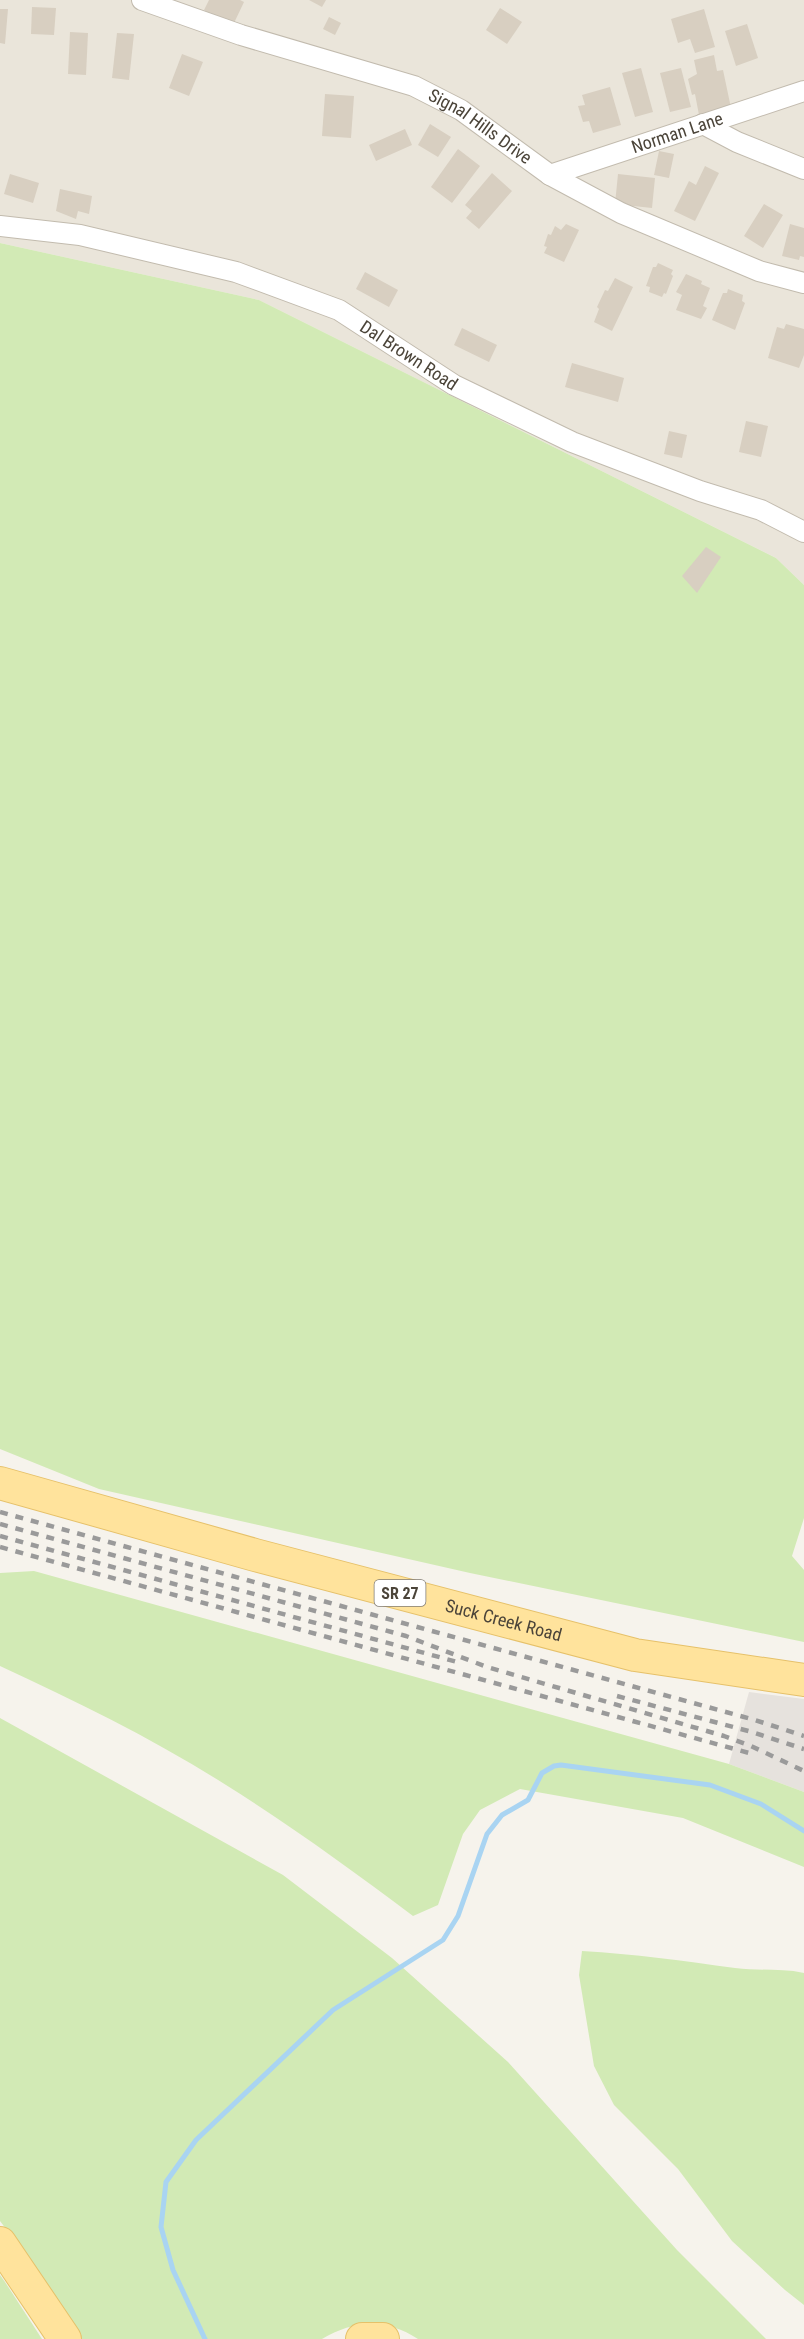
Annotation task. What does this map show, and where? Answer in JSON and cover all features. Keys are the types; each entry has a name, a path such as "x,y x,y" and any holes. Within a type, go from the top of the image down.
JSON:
{"main road":[{"name":"Suck Creek Road","path":"0,1483 255,1555 635,1655 804,1680"},
{"path":"0,2243 65,2339"},
{"path":"362,2339 383,2339"}],"street":[{"name":"Signal Hills Drive","path":"142,0 241,35 414,86 461,110 550,175 621,213 759,271 804,284"},
{"name":"Norman Lane","path":"550,175 804,91"},
{"path":"703,124 736,142 804,169"},
{"name":"Dal Brown Road","path":"0,226 80,235 236,272 329,306 339,310 454,385 572,442 700,491 760,510 804,532"}],"shaded area":[{"path":"0,0 804,0 804,585 776,558 259,300 0,243"},
{"path":"749,1692 804,1699 804,1792 729,1764"}],"green space":[{"path":"0,243 259,300 776,558 804,585 804,1518 792,1556 804,1570 804,1642 470,1573 99,1489 0,1449"},
{"path":"34,1571 729,1764 804,1792 804,1867 683,1818 520,1789 480,1810 463,1834 438,1905 413,1916 298,1832 199,1768 115,1722 0,1666 0,1573"},
{"path":"0,1718 283,1875 392,1958 508,2062 677,2250 766,2339 418,2339 394,2327 370,2324 346,2328 322,2339 82,2339 32,2263 0,2221"},
{"path":"582,1951 744,1969 804,1973 804,2305 732,2241 678,2169 614,2105 594,2066 579,1975"},
{"path":"0,2275 5,2282 42,2339 0,2339"}],"building":[{"path":"209,0 244,2 234,23 228,20 226,24 204,10"},
{"path":"309,0 326,0 322,7"},
{"path":"32,7 56,8 54,35 31,34"},
{"path":"500,8 522,22 507,44 486,30"},
{"path":"0,9 8,9 5,44 0,43"},
{"path":"704,9 715,47 695,53 690,39 678,43 671,19"},
{"path":"329,17 341,23 335,35 323,29"},
{"path":"747,24 758,58 736,66 725,31"},
{"path":"70,32 88,33 86,75 68,74"},
{"path":"117,33 134,34 129,80 112,78"},
{"path":"182,54 203,62 189,96 169,88"},
{"path":"714,55 717,71 723,70 731,108 704,119 703,114 699,115 695,94 692,95 688,79 697,74 694,60"},
{"path":"641,68 653,112 635,117 622,73"},
{"path":"681,68 691,107 670,112 660,73"},
{"path":"610,87 621,125 593,133 589,121 583,122 578,106 585,105 582,95"},
{"path":"325,94 354,96 351,138 322,136"},
{"path":"430,124 451,137 438,157 418,145"},
{"path":"405,129 412,145 376,161 369,145"},
{"path":"458,149 480,166 452,203 431,187"},
{"path":"659,151 674,154 669,178 654,175"},
{"path":"705,166 719,173 695,221 674,211 689,181 696,185"},
{"path":"492,173 512,191 479,229 466,218 472,211 465,205"},
{"path":"10,174 39,183 33,203 4,194"},
{"path":"618,174 655,178 652,208 615,204"},
{"path":"60,189 92,196 89,214 78,211 76,219 56,211"},
{"path":"764,204 783,215 763,248 744,236"},
{"path":"566,224 579,230 564,262 544,253 547,247 544,246 548,234 551,235 555,226 561,230"},
{"path":"790,224 804,228 804,257 800,256 799,260 782,256"},
{"path":"658,263 673,270 666,294 664,293 662,297 649,292 650,287 646,286 653,267 656,267"},
{"path":"365,272 398,290 389,307 356,289"},
{"path":"686,274 702,281 701,284 710,288 703,306 707,308 701,319 676,310 682,295 676,292"},
{"path":"615,278 633,287 612,331 594,322 599,309 597,307 605,290 608,291"},
{"path":"728,289 743,295 742,301 745,303 735,330 712,320 723,293 727,293"},
{"path":"786,324 804,329 804,355 799,368 768,358 777,327 784,329"},
{"path":"462,328 497,345 489,362 454,345"},
{"path":"572,363 624,378 618,402 565,387"},
{"path":"746,421 768,426 761,457 739,452"},
{"path":"669,431 687,435 682,458 664,454"},
{"path":"706,547 721,557 697,593 682,576"}],"waterway":[{"path":"205,2339 173,2270 161,2227 166,2182 196,2140 333,2010 443,1940 458,1916 487,1834 502,1815 528,1800 542,1773 561,1765 710,1785 761,1804 804,1831"}],"railway":[{"path":"0,1512 755,1720 804,1736"},
{"path":"0,1524 406,1636 487,1667 724,1736 804,1771"},
{"path":"0,1536 457,1662"},
{"path":"0,1547 749,1753"},
{"path":"617,1696 752,1732 804,1749"}]}
